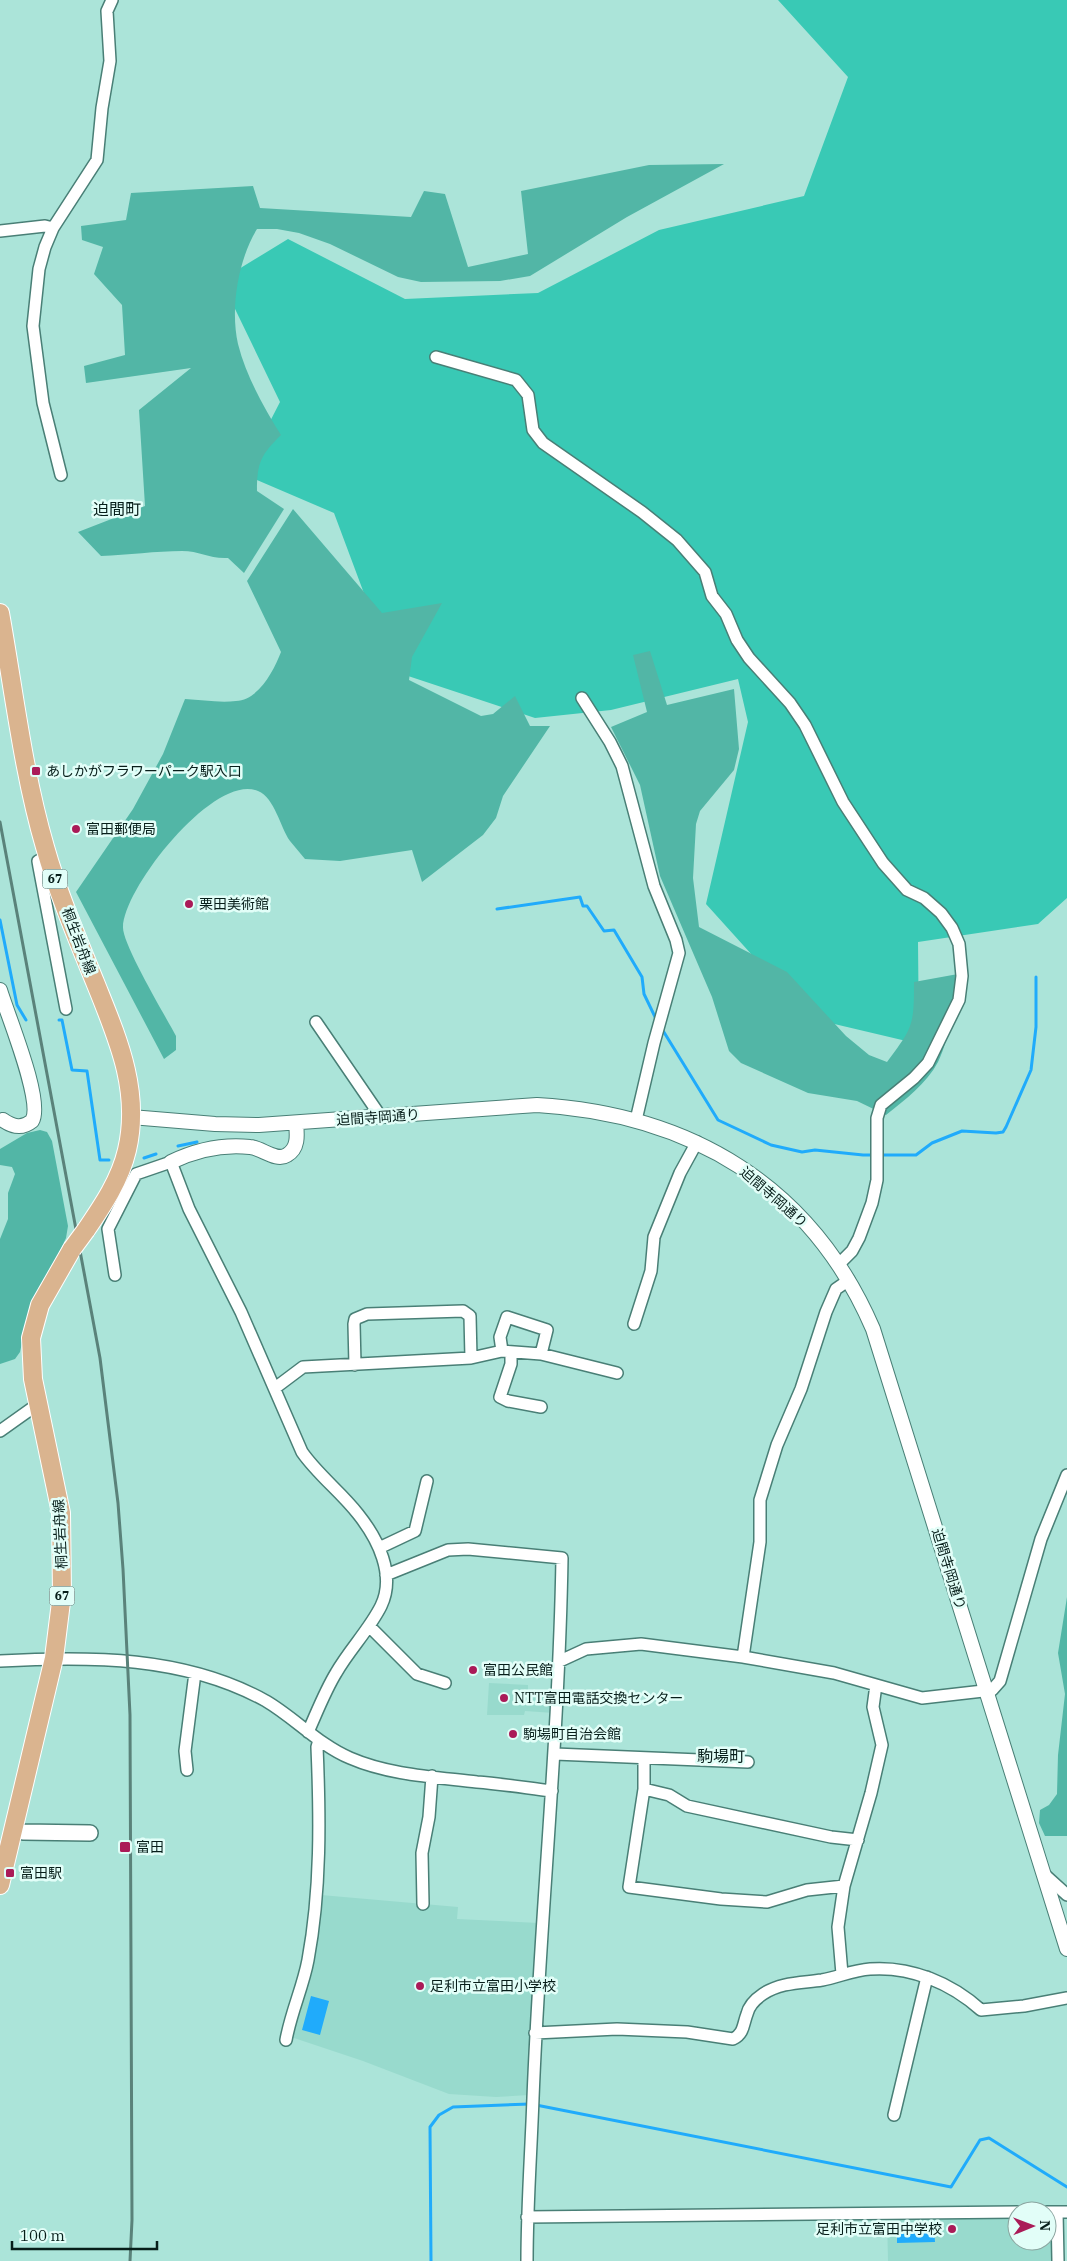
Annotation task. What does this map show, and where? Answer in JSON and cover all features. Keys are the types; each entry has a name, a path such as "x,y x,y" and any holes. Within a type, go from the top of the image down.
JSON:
{"main road":[{"name":"桐生岩舟線","path":"0,613 33,796 48,856 126,1065 130,1084 131,1117 129,1138 123,1164 110,1194 72,1249 45,1296 33,1328 31,1364 58,1494 62,1535 62,1600 54,1658 0,1885"},
{"path":"13,1830 23,1832 90,1833"}],"street":[{"path":"60,475 43,403 32,326 39,269 53,228 97,160 102,108 110,61 107,11 112,0"},
{"path":"0,230 44,226 53,228"},
{"path":"436,357 516,380 528,395 533,430 543,443 642,512 677,540 705,572 712,596 726,614 737,640 749,658 780,691 804,725 843,802 883,863 907,890 924,898 952,928 959,944 962,958 959,1000 928,1063 914,1078 881,1105 877,1118 877,1180 872,1203 852,1251 839,1264"},
{"path":"582,698 610,742 622,766 654,886 676,940 679,953 654,1043 636,1120"},
{"path":"48,856 38,861 66,1009"},
{"path":"0,990 26,1068 35,1111 32,1121 22,1126 9,1124 3,1120"},
{"path":"316,1022 381,1117"},
{"name":"迫間寺岡通り","path":"131,1117 215,1124 296,1123 537,1105 602,1112 636,1120 697,1142 729,1159 760,1181 803,1220 839,1264 861,1301 882,1356 1067,1949"},
{"path":"115,1275 108,1229 136,1174 198,1151 220,1147 250,1146 278,1156 286,1156 292,1151 297,1142 296,1123"},
{"path":"634,1324 651,1271 654,1237 680,1173 697,1142"},
{"path":"171,1162 189,1209 241,1312 302,1452 316,1470 358,1514 379,1548 386,1575 384,1600 369,1626 336,1673 308,1732"},
{"path":"743,1657 760,1542 760,1500 777,1445 801,1388 826,1312 836,1289 849,1280"},
{"path":"355,1365 354,1324 356,1319 367,1314 464,1311 470,1316 471,1358"},
{"path":"541,1407 508,1401 500,1397 511,1364 500,1337 507,1317 547,1330 542,1354"},
{"path":"275,1388 303,1367 471,1358 507,1352 542,1354 617,1373"},
{"path":"0,1431 38,1404"},
{"path":"560,1661 586,1649 641,1644 743,1657 834,1673 922,1698 987,1692 992,1690 1000,1681 1041,1539 1067,1475"},
{"path":"379,1548 415,1531 428,1481"},
{"path":"386,1575 448,1550 508,1552 562,1558 560,1661 555,1754 535,2033 527,2217 527,2261"},
{"path":"369,1626 417,1674 445,1683"},
{"path":"0,1661 54,1658 128,1660 195,1673 224,1681 267,1702 319,1740 358,1761 394,1771 552,1791"},
{"path":"187,1770 185,1750 195,1673"},
{"path":"842,1974 838,1927 844,1886 858,1840 882,1745 873,1706 876,1685"},
{"path":"286,2040 293,2007 307,1964 314,1916 320,1797 317,1746 319,1740"},
{"path":"555,1754 748,1762"},
{"path":"644,1759 644,1789 630,1887 721,1899 767,1902 807,1890 844,1886"},
{"path":"423,1904 422,1853 429,1817 432,1776"},
{"path":"644,1789 669,1795 687,1806 831,1837 858,1840"},
{"path":"1043,1874 1067,1895"},
{"path":"535,2033 617,2029 687,2032 733,2039 744,2027 749,2008 757,1999 770,1990 779,1986 824,1979 869,1968 893,1969 927,1976 968,1998 981,2010 1024,2006 1067,1998"},
{"path":"894,2115 927,1976"},
{"path":"527,2217 1007,2212"},
{"path":"1057,2212 1058,2261"}],"shaded area":[{"path":"724,164 627,217 530,276 500,281 421,282 398,277 330,244 299,233 277,229 257,229 245,255 237,285 235,300 236,330 241,356 251,380 281,435 269,448 259,466 257,491 284,509 244,573 228,558 188,551 101,556 78,532 145,506 139,410 191,368 86,383 84,366 125,355 122,305 94,274 103,247 82,240 81,226 126,220 131,193 253,186 260,208 411,217 424,191 445,194 468,267 528,254 521,191 649,165"},
{"path":"293,509 382,613 442,603 412,657 409,680 481,716 493,714 515,696 530,726 550,726 503,796 496,818 483,835 422,882 412,850 340,861 305,859 286,835 269,800 258,791 240,790 219,799 197,815 155,861 138,886 127,909 123,927 129,949 176,1036 176,1050 164,1059 76,892 133,809 163,754 185,699 224,702 244,699 258,690 270,675 281,652 247,581"},
{"path":"650,651 667,705 734,689 739,749 734,770 700,811 696,824 693,878 699,927 787,972 846,1036 869,1055 887,1062 907,1033 910,1025 914,982 958,974 949,1030 938,1062 922,1084 886,1115 857,1101 808,1093 741,1063 729,1051 712,997 660,876 640,785 611,727 647,712 633,655"},
{"path":"40,1130 47,1132 52,1141 68,1226 66,1238 38,1289 27,1319 20,1352 15,1359 0,1364 0,1239 8,1219 8,1193 15,1174 12,1167 0,1165 0,1149 27,1133"},
{"path":"1067,1597 1067,1836 1045,1836 1039,1823 1040,1810 1049,1805 1057,1794 1058,1755 1065,1694 1058,1653"},
{"path":"489,1683 528,1685 528,1695 555,1698 554,1713 525,1711 524,1715 487,1715"},
{"name":"足利市立富田小学校","path":"321,1895 458,1907 457,1919 539,1923 529,2095 496,2097 449,2094 363,2061 291,2037"},
{"name":"足利市立富田中学校","path":"887,2217 1007,2217 1007,2251 1054,2251 1054,2261 888,2261"}],"green space":[{"path":"778,0 1067,0 1067,898 1038,924 918,942 919,1044 809,1018 706,904 748,722 738,679 611,710 535,718 393,671 334,513 243,474 280,402 221,280 288,239 405,299 538,293 659,230 804,196 848,77"}],"water":[{"path":"311,1996 329,2001 320,2035 302,2030"},
{"path":"897,2226 934,2226 935,2242 897,2243"}],"waterway":[{"path":"497,909 580,897 583,906 587,906 604,931 614,930 642,977 644,994 657,1021"},
{"path":"0,920 17,1005 26,1020"},
{"path":"662,1029 718,1120 771,1145 802,1152 815,1150 863,1155 916,1155 932,1143 962,1131 1003,1132 1031,1070 1036,1027 1036,977"},
{"path":"59,1020 62,1020 72,1070 87,1071 100,1160 109,1160"},
{"path":"178,1146 197,1142"},
{"path":"144,1158 156,1154"},
{"path":"431,2261 430,2127 439,2115 453,2107 530,2104"},
{"path":"536,2105 951,2187 980,2140 989,2138 1067,2187"}],"railway":[{"path":"0,822 100,1358 118,1503 130,1715 132,2220 130,2261"}],"place":[{"name":"あしかがフラワーパーク駅入口","path":"36,771"},
{"name":"富田郵便局","path":"76,829"},
{"name":"栗田美術館","path":"189,904"},
{"name":"富田公民館","path":"473,1670"},
{"name":"NTT富田電話交換センター","path":"504,1698"},
{"name":"駒場町自治会館","path":"513,1734"},
{"name":"富田","path":"125,1847"},
{"name":"富田駅","path":"10,1873"},
{"name":"足利市立富田小学校","path":"420,1986"},
{"name":"足利市立富田中学校","path":"952,2229"}],"district":[{"name":"迫間町","path":"117,509"},
{"name":"駒場町","path":"721,1756"}]}
